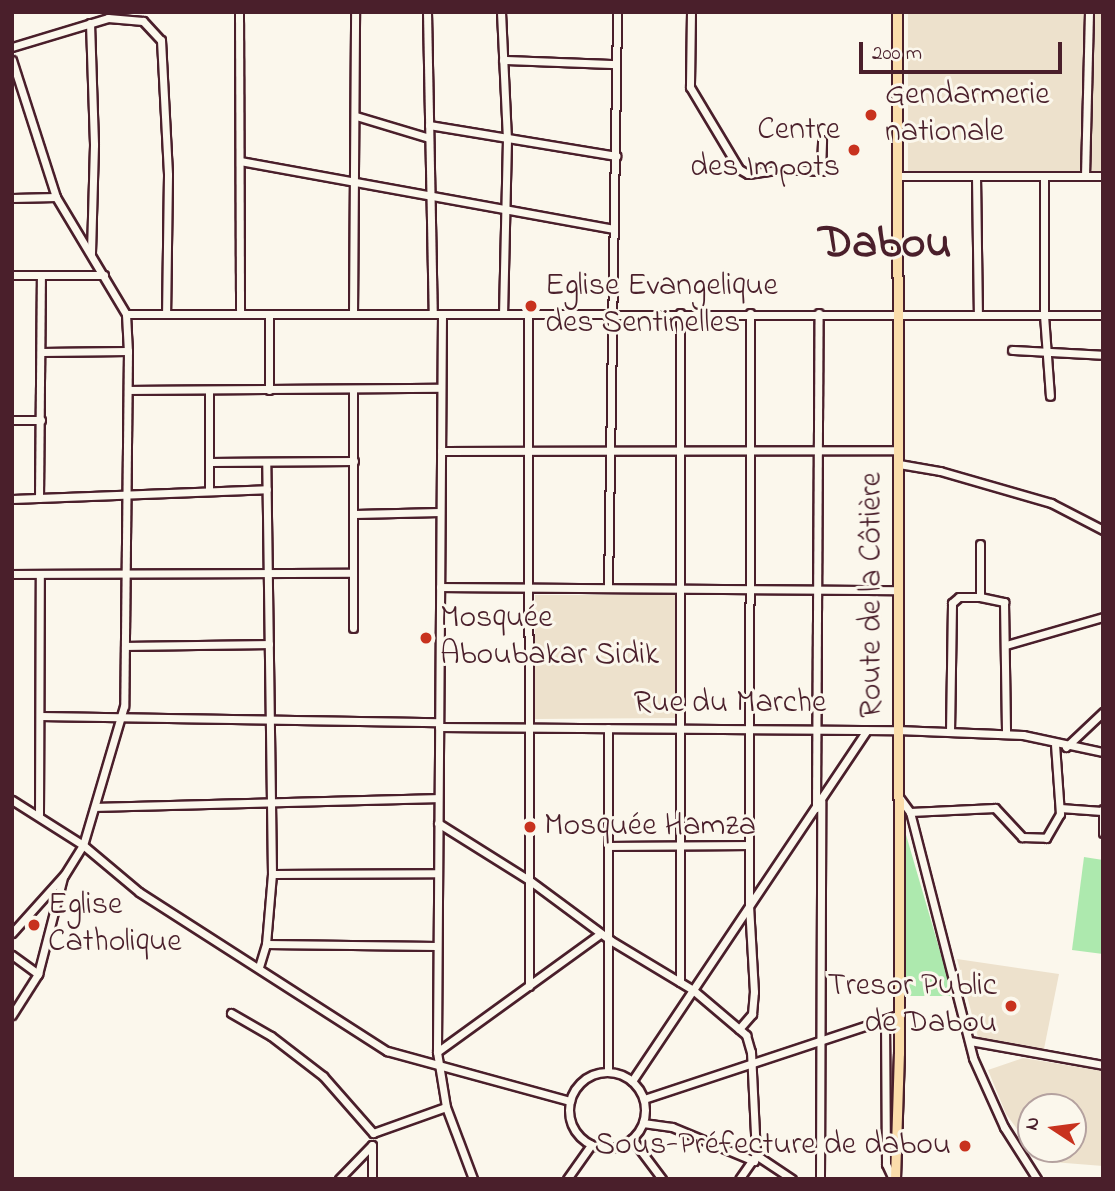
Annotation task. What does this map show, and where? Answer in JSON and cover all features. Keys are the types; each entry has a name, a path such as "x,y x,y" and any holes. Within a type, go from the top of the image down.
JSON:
{"main road":[{"name":"Route de la Côtière","path":"894,1179 899,1115 897,12"}],"street":[{"path":"239,12 240,314"},
{"path":"354,314 355,12"},
{"path":"427,12 433,314"},
{"path":"500,12 507,139 502,210 503,314"},
{"path":"608,588 616,156 614,64 617,12"},
{"path":"691,12 690,87 739,169 748,174 783,169 821,172 822,140"},
{"path":"1085,176 1089,12"},
{"path":"12,47 108,18 143,21 153,28 165,51 166,314"},
{"path":"90,23 94,145 91,255"},
{"path":"12,60 56,197 126,314 128,351 122,718 83,845 64,875 12,933"},
{"path":"503,60 614,64"},
{"path":"356,116 429,138"},
{"path":"429,125 616,156"},
{"path":"240,161 614,229"},
{"path":"897,176 1103,176"},
{"path":"976,176 978,315"},
{"path":"1044,177 1044,315 1050,396"},
{"path":"12,198 56,197"},
{"path":"12,275 104,275"},
{"path":"40,498 41,275"},
{"path":"680,313 680,982"},
{"path":"739,1028 751,1014 754,992 749,904 750,313"},
{"path":"816,808 820,589 819,313"},
{"path":"126,314 1103,314"},
{"path":"269,314 269,390"},
{"path":"442,314 436,1052 446,1107 473,1179"},
{"path":"528,314 529,986"},
{"path":"1012,350 1046,354 1103,355"},
{"path":"41,352 128,351"},
{"path":"128,390 441,388"},
{"path":"353,389 353,628"},
{"path":"209,391 209,490"},
{"path":"12,420 41,420"},
{"path":"441,451 899,450"},
{"path":"209,462 354,461"},
{"path":"259,967 266,944 272,874 272,720 266,462"},
{"path":"899,464 940,471 1051,503 1103,530"},
{"path":"12,499 267,488"},
{"path":"355,514 440,512"},
{"path":"980,544 980,597"},
{"path":"12,573 352,573"},
{"path":"39,816 40,574"},
{"path":"440,587 898,590"},
{"path":"950,732 952,603 959,597 980,597 1004,602 1006,734"},
{"path":"1006,645 1103,617"},
{"path":"125,646 269,644"},
{"path":"1066,747 1103,712"},
{"name":"Rue du Marche","path":"40,716 528,727 897,730 1006,734 1103,752"},
{"path":"608,728 608,1071"},
{"path":"632,1081 867,730"},
{"path":"910,812 1000,809 1015,832 1040,840 1052,834 1060,808 1055,745"},
{"path":"897,794 910,812 973,1058 1004,1127 1037,1179"},
{"path":"96,807 438,798"},
{"path":"820,1179 821,801"},
{"path":"13,802 83,845 139,892 387,1051 570,1101"},
{"path":"1060,808 1102,810 1103,833"},
{"path":"438,823 529,880 600,934 693,990 739,1028 750,1043 755,1158 739,1179"},
{"path":"609,846 749,845"},
{"path":"272,874 438,873"},
{"path":"12,1015 38,974 64,875"},
{"path":"436,1052 600,934"},
{"path":"266,944 437,946"},
{"path":"12,955 38,974"},
{"path":"231,1013 271,1036 323,1076 373,1133 372,1179"},
{"path":"644,1099 898,1015"},
{"path":"885,1020 888,1111 886,1164 894,1179"},
{"path":"970,1041 1103,1065"},
{"path":"887,1053 899,1053"},
{"path":"608,1071 632,1081 644,1099 643,1123 632,1139 612,1148 591,1145 572,1127 570,1101 584,1079 608,1071"},
{"path":"373,1133 446,1107"},
{"path":"888,1111 899,1115"},
{"path":"643,1123 672,1127 755,1158 792,1179"},
{"path":"632,1139 662,1179"},
{"path":"339,1179 372,1145"},
{"path":"567,1179 591,1145"},
{"path":"887,1147 898,1149"}],"shaded area":[{"path":"908,12 1103,12 1103,173 908,174"},
{"path":"535,595 675,595 675,718 535,719"},
{"name":"Tresor Public de Dabou","path":"957,959 1059,974 1044,1049 978,1037"},
{"path":"1023,1058 1103,1071 1103,1166 1065,1163 1087,1163 1087,1093 1017,1093 1017,1129 1006,1114 988,1070"}],"green space":[{"path":"902,821 953,996 905,996"},
{"path":"1084,857 1103,860 1103,954 1072,950"}],"place":[{"name":"Gendarmerie nationale","path":"871,115"},
{"name":"Centre des Impots","path":"854,150"},
{"name":"Eglise Evangelique des Sentinelles","path":"531,306"},
{"name":"Mosquée Aboubakar Sidik","path":"426,638"},
{"name":"Mosquée Hamza","path":"530,827"},
{"name":"Eglise Catholique","path":"34,925"},
{"name":"Tresor Public de Dabou","path":"1011,1006"},
{"name":"Sous-Préfecture de dabou","path":"965,1146"}],"district":[{"name":"Dabou","path":"885,245"}]}
